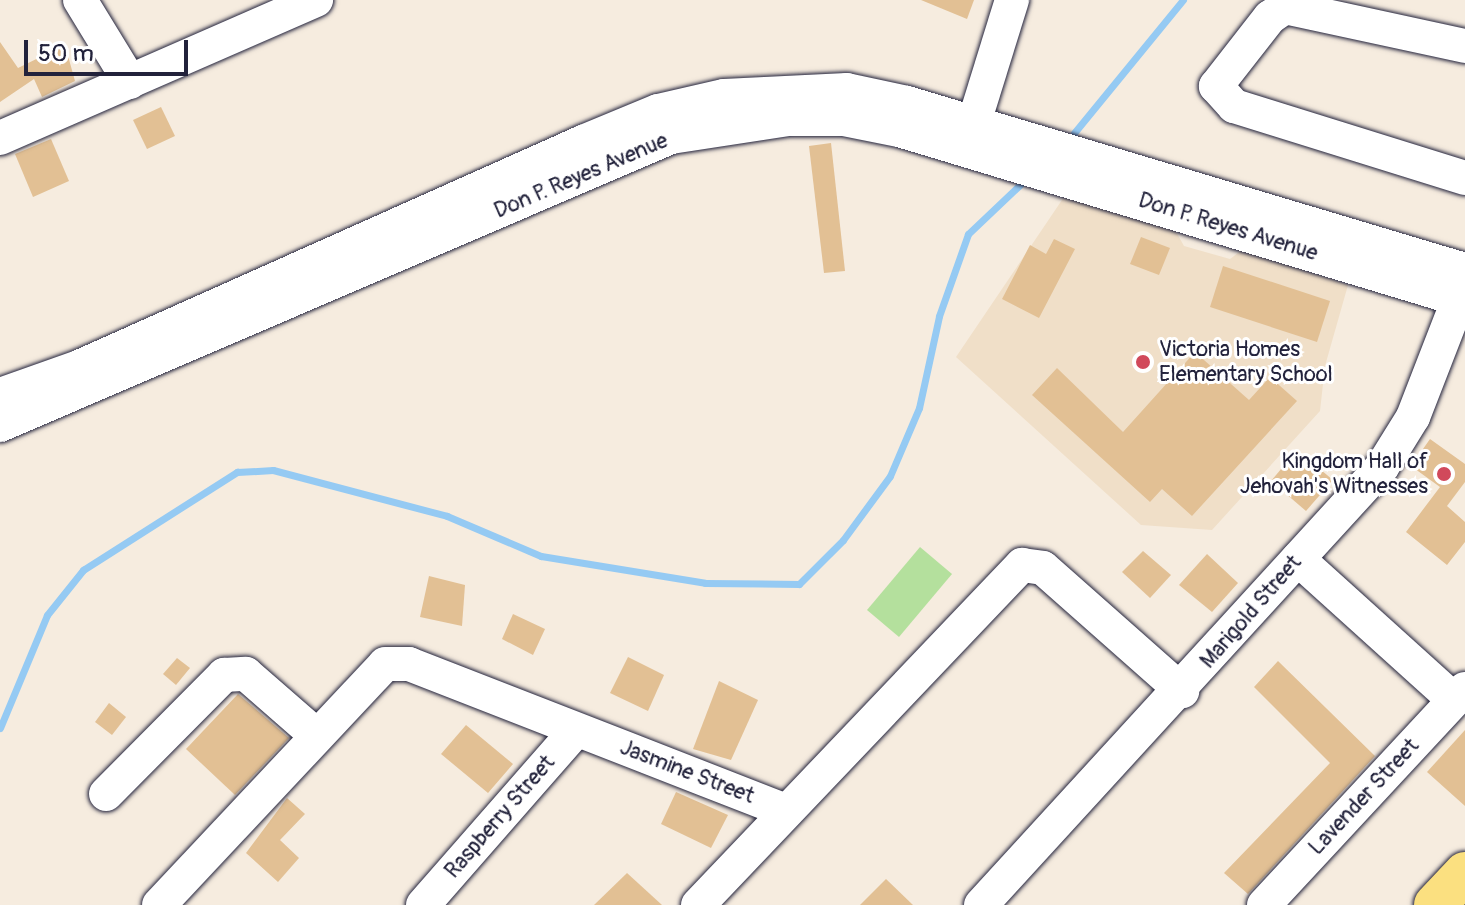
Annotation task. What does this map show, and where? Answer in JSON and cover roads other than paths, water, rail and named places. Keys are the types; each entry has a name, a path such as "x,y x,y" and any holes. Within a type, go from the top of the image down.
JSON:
{"main road":[{"path":"1435,905 1465,873"}],"street":[{"path":"80,0 130,82"},
{"path":"0,138 316,0"},
{"path":"970,136 1012,0"},
{"path":"1465,46 1285,7 1270,17 1216,86 1234,106 1465,178"},
{"name":"Don P. Reyes Avenue","path":"0,395 79,367 658,111 724,96 847,90 970,136 1464,289"},
{"name":"Don P. Reyes Avenue","path":"0,425 671,137 731,124 844,119 970,136"},
{"name":"Marigold Street","path":"981,905 1182,691 1399,442 1464,289"},
{"path":"1298,559 1460,695"},
{"path":"698,905 784,810 1022,565 1043,568 1182,691"},
{"name":"Jasmine Street","path":"159,905 385,664 409,664 784,810"},
{"path":"106,794 224,675 246,674 316,735"},
{"name":"Lavender Street","path":"1264,905 1460,695"},
{"name":"Raspberry Street","path":"423,905 576,730"}],"waterway":[{"path":"1074,133 1183,0"},
{"path":"0,728 47,615 83,570 237,472 273,470 447,516 541,556 705,583 799,584 843,540 890,476 919,408 939,316 968,234 1025,180"}],"place":[{"name":"Victoria Homes Elementary School","path":"1143,362"},
{"name":"Kingdom Hall of Jehovah's Witnesses","path":"1444,474"}]}
